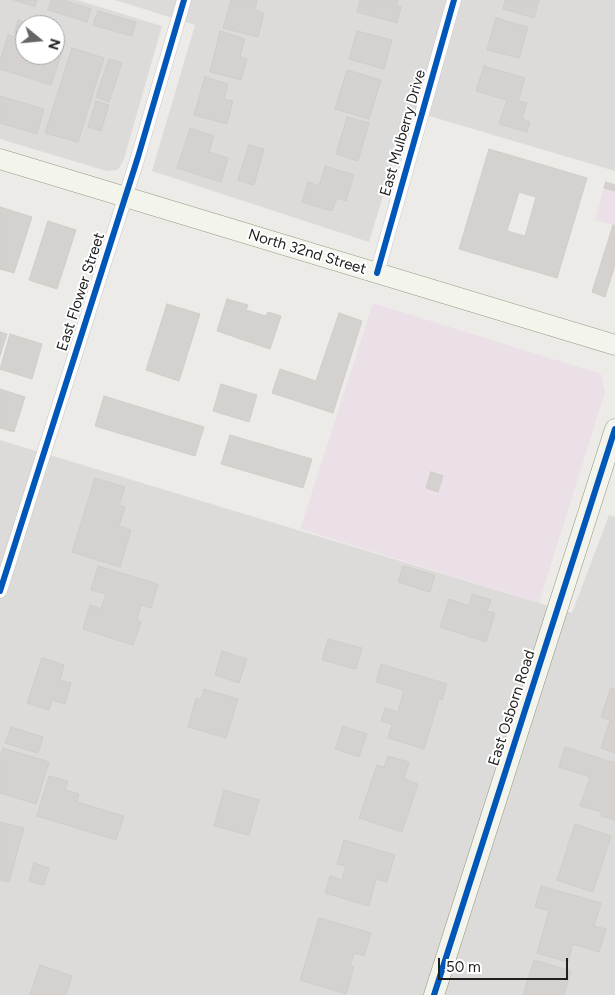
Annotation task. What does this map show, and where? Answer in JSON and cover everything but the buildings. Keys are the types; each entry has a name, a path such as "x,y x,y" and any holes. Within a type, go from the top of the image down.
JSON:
{"main road":[{"name":"North 32nd Street","path":"0,159 615,345"},
{"name":"East Osborn Road","path":"434,995 615,429"}],"street":[{"name":"East Flower Street","path":"0,591 125,196 184,0"},
{"name":"East Mulberry Drive","path":"377,273 454,0"}],"shaded area":[{"path":"0,0 77,0 162,26 124,159 118,170 107,171 0,139"},
{"path":"115,0 615,0 615,171 409,110 369,242 152,171 195,25"},
{"path":"605,182 615,185 615,225 595,220"},
{"path":"373,303 601,374 605,392 539,603 300,529"},
{"path":"0,440 572,613 609,515 615,517 615,995 0,995"}],"cycle path":[{"path":"0,591 138,157 184,0"},
{"path":"377,273 454,0"},
{"path":"434,995 615,429"}]}
